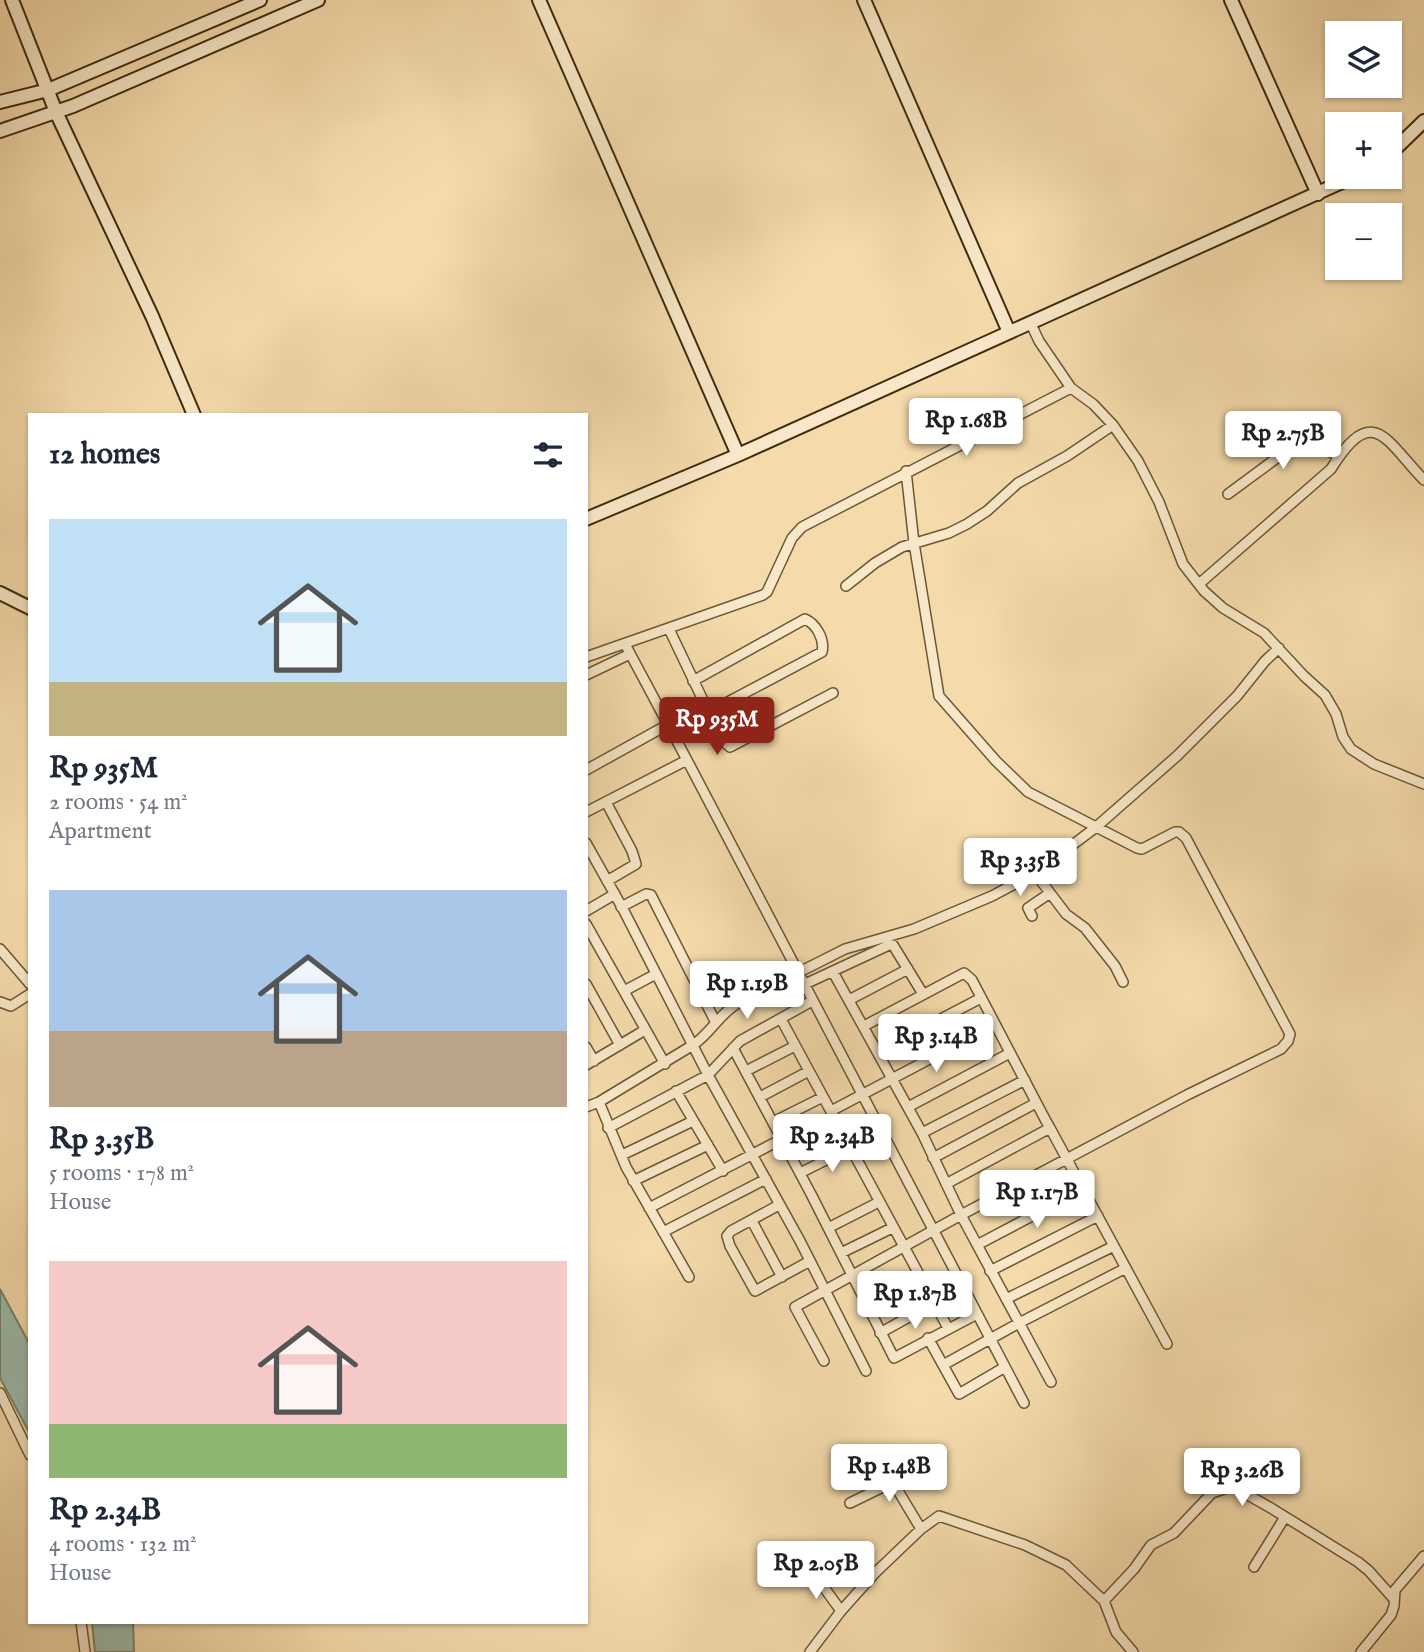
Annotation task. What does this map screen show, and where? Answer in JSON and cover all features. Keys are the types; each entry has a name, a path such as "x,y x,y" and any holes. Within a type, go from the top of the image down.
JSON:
{"street":[{"path":"12,0 56,112 152,316 193,413"},
{"path":"0,102 48,90 260,0"},
{"path":"0,131 56,112 318,0"},
{"path":"540,0 738,455"},
{"path":"864,0 1009,332"},
{"path":"1231,0 1318,194"},
{"path":"1402,142 1424,121"},
{"path":"588,518 738,455 1328,189"},
{"path":"1031,324 1071,388 1093,404 1113,425 1142,468 1159,502 1183,564 1199,584 1215,602 1264,634 1325,695 1351,750 1374,764 1424,784"},
{"path":"588,656 763,595 767,592 792,538 802,527 1071,388"},
{"path":"846,586 886,556 967,524 987,511 1018,483 1060,461 1113,425"},
{"path":"1199,584 1331,469 1351,441 1361,434 1375,432 1390,442 1424,480"},
{"path":"1228,494 1308,435 1312,435 1338,458"},
{"path":"824,1361 795,1307 826,1292 932,1230 1187,1095 1281,1049 1290,1034 1186,838 1175,832 1142,849 1095,828 1028,792 996,761 939,696 914,543 906,471"},
{"path":"0,593 28,607"},
{"path":"693,681 805,619 809,620 818,632 822,641 822,652 709,712"},
{"path":"669,629 722,740 730,747 833,693"},
{"path":"625,644 1024,1404"},
{"path":"689,1277 634,1181 608,1128 591,1105 665,1064 705,1037 715,1021 728,1009 845,949 914,929 992,896 1035,873 1095,828 1177,755 1237,696 1279,648"},
{"path":"588,674 630,654"},
{"path":"588,769 669,724"},
{"path":"588,811 687,760"},
{"path":"606,802 636,864 607,881"},
{"path":"588,847 866,1371"},
{"path":"1035,873 1068,916 1085,928 1115,966 1123,982"},
{"path":"1032,916 1028,908 1049,893"},
{"path":"588,910 615,894"},
{"path":"621,906 644,895 650,895 715,1021"},
{"path":"589,936 665,1064"},
{"path":"803,985 889,945 897,949 923,994"},
{"path":"0,949 28,982"},
{"path":"849,1000 908,969"},
{"path":"833,972 922,1133 990,1271 1051,1382"},
{"path":"864,1026 964,973 972,980 1167,1345"},
{"path":"624,992 656,974"},
{"path":"588,988 620,1045"},
{"path":"0,1002 11,1006 28,995"},
{"path":"878,1052 981,998"},
{"path":"608,1128 708,1075 740,1041 812,1002"},
{"path":"781,1020 948,1328"},
{"path":"831,1111 994,1025"},
{"path":"590,1063 645,1030"},
{"path":"746,1071 795,1046"},
{"path":"733,1048 894,1358 977,1314"},
{"path":"908,1107 1010,1053"},
{"path":"760,1097 809,1071"},
{"path":"922,1133 1024,1080"},
{"path":"676,1091 723,1171"},
{"path":"773,1122 822,1097"},
{"path":"933,1158 1036,1103"},
{"path":"622,1155 694,1121"},
{"path":"788,1150 836,1122"},
{"path":"946,1184 1050,1128"},
{"path":"649,1208 782,1139"},
{"path":"634,1181 708,1145"},
{"path":"800,1173 850,1148"},
{"path":"663,1232 766,1179"},
{"path":"977,1245 1083,1189"},
{"path":"828,1228 879,1202"},
{"path":"779,1205 729,1233 727,1240 730,1246 755,1291 810,1261"},
{"path":"990,1271 1098,1216"},
{"path":"752,1221 782,1277"},
{"path":"841,1253 892,1228"},
{"path":"1006,1299 1114,1246"},
{"path":"943,1365 989,1338 1126,1268"},
{"path":"866,1306 921,1276"},
{"path":"880,1332 934,1303"},
{"path":"928,1338 959,1394 1005,1367"},
{"path":"0,1393 28,1451"},
{"path":"850,1503 891,1483 894,1484 921,1529"},
{"path":"1104,1601 1134,1569 1151,1545 1174,1533 1206,1497 1227,1487 1237,1488 1364,1567 1393,1598"},
{"path":"810,1652 841,1611 875,1573 921,1529 939,1516 1025,1545 1049,1555 1074,1571 1104,1601 1116,1632 1133,1652"},
{"path":"1254,1567 1285,1517"},
{"path":"1360,1652 1391,1615 1397,1587 1424,1556"},
{"path":"815,1575 841,1611"},
{"path":"81,1624 85,1652"}],"shaded area":[{"path":"0,1289 28,1341 28,1430 0,1378"},
{"path":"92,1624 133,1624 134,1652 95,1652"}]}
